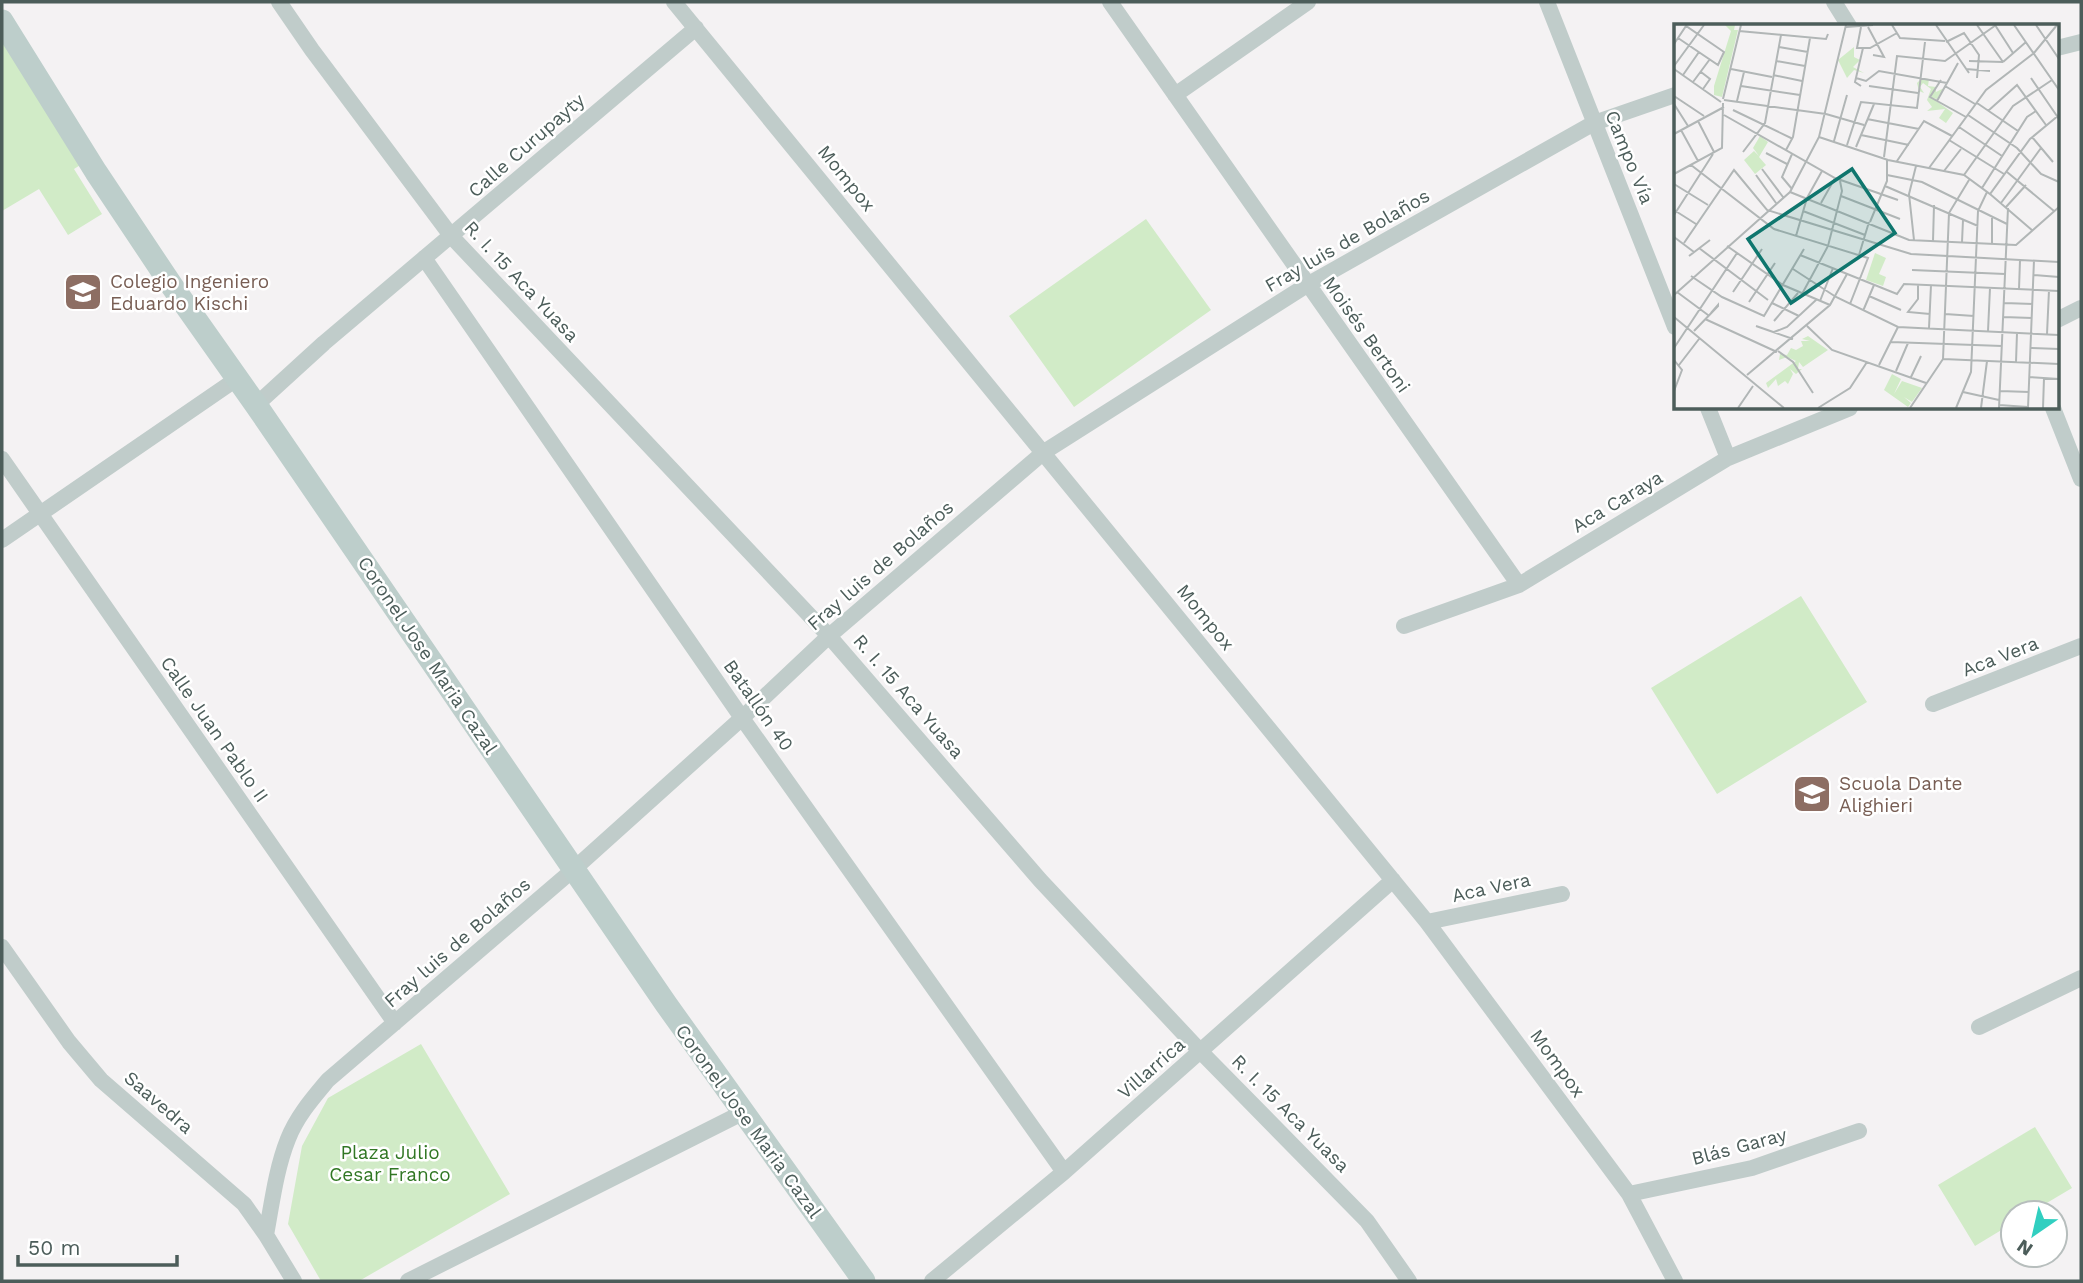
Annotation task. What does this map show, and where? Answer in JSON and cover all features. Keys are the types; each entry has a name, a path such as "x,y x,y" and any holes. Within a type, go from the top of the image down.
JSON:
{"street":[{"name":"R. I. 15 Aca Yuasa","path":"279,2 312,51 452,237 829,636 1040,880 1201,1052 1367,1221 1409,1281"},
{"name":"Mompox","path":"674,2 1427,922 1629,1194 1675,1281"},
{"name":"Moisés Bertoni","path":"1110,2 1519,585"},
{"path":"1175,95 1308,2"},
{"name":"Campo Vía","path":"1547,2 1674,324"},
{"path":"1834,2 1848,24"},
{"name":"Coronel Jose Maria Cazal","path":"2,21 96,172 742,1113 864,1281"},
{"name":"Calle Curupayty","path":"256,405 696,27"},
{"path":"2058,48 2081,42"},
{"name":"Fray luis de Bolaños","path":"267,1235 279,1166 288,1137 303,1110 328,1080 574,869 829,636 1044,452 1307,285 1594,123 1674,95"},
{"name":"Batallón 40","path":"424,258 742,718 1064,1172"},
{"path":"2058,320 2081,309"},
{"path":"2,540 238,378"},
{"path":"1708,410 1728,458"},
{"name":"Aca Caraya","path":"1404,626 1519,585 1728,458 1845,410"},
{"path":"2054,410 2081,479"},
{"name":"Calle Juan Pablo II","path":"2,459 395,1023"},
{"name":"Aca Vera","path":"1933,704 2081,646"},
{"name":"Villarrica","path":"932,1281 1064,1172 1394,880"},
{"name":"Aca Vera","path":"1427,922 1562,894"},
{"name":"Saavedra","path":"2,947 69,1042 102,1080 244,1204 267,1235 294,1281"},
{"path":"1979,1027 2081,978"},
{"path":"408,1281 742,1113"},
{"name":"Blás Garay","path":"1629,1194 1752,1168 1859,1131"}],"green space":[{"path":"2,21 85,162 74,169 102,214 68,235 39,189 2,211"},
{"path":"1146,219 1211,310 1074,407 1009,316"},
{"path":"1801,596 1867,702 1717,794 1651,688"},
{"name":"Plaza Julio Cesar Franco","path":"421,1044 510,1194 359,1281 321,1281 288,1224 302,1146 328,1098"},
{"path":"2035,1127 2072,1188 2054,1199 1999,1199 1999,1231 1975,1246 1938,1185"}],"place":[{"name":"Colegio Ingeniero Eduardo Kischi","path":"83,292"},
{"name":"Scuola Dante Alighieri","path":"1812,794"}]}
